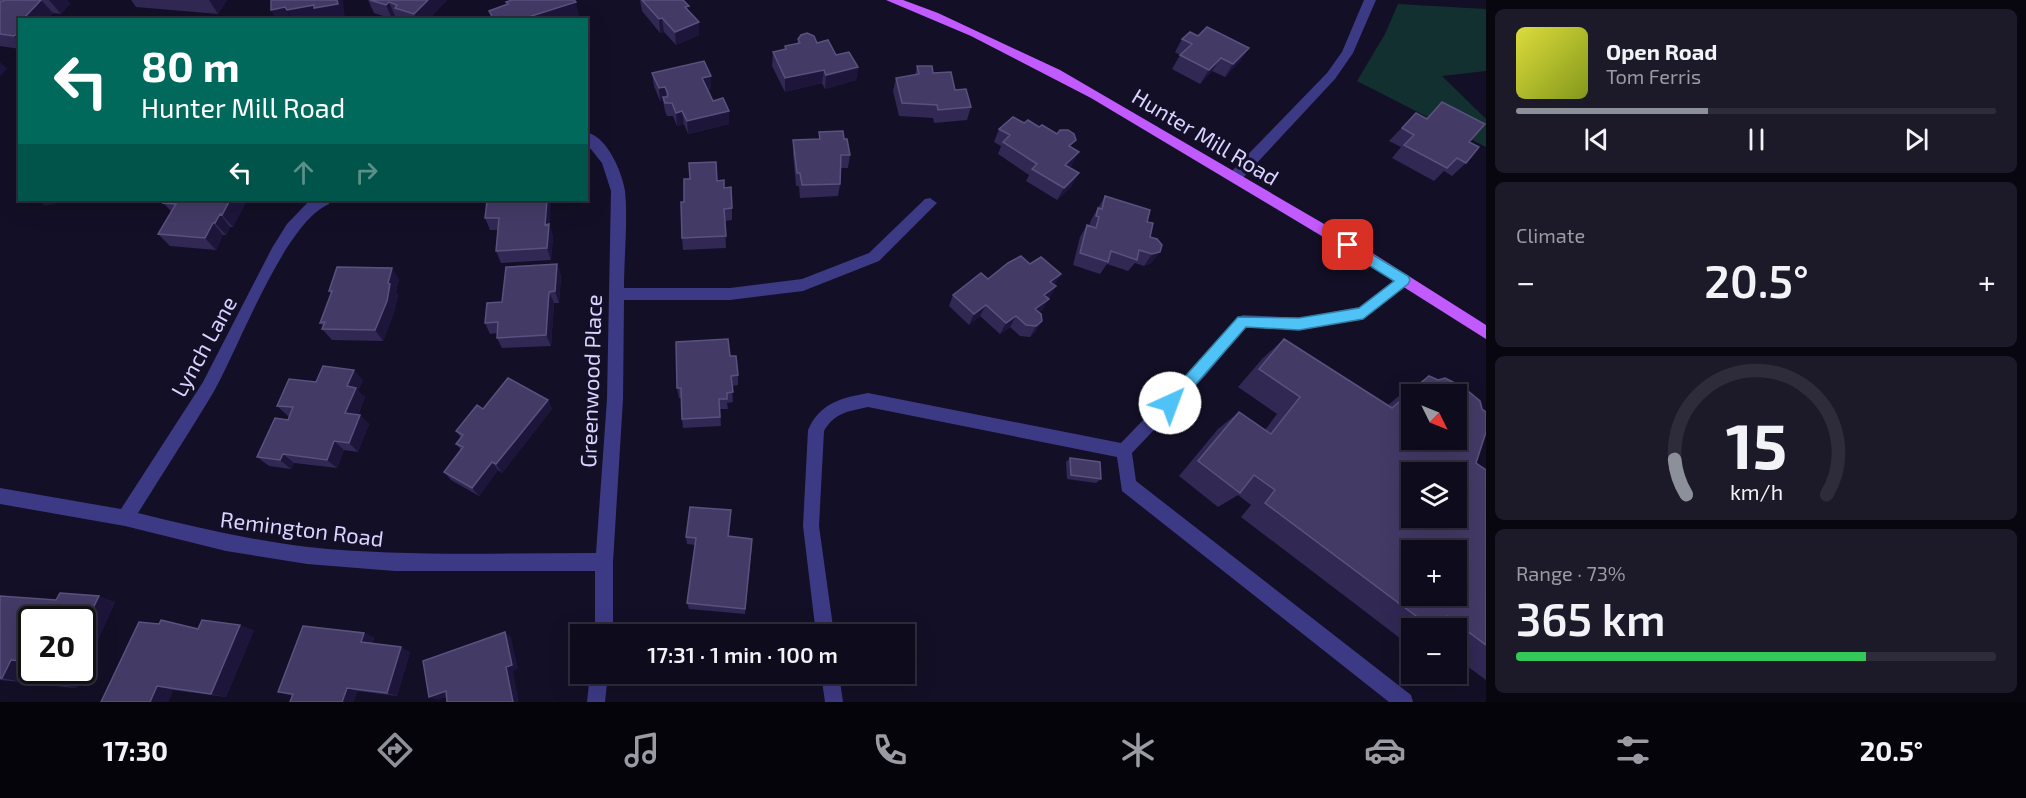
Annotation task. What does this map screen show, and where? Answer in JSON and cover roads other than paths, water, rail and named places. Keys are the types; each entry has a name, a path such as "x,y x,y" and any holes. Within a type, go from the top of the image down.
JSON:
{"main road":[{"name":"Hunter Mill Road","path":"892,0 971,31 1031,59 1235,177 1486,333"}],"street":[{"path":"1235,177 1331,76 1347,52 1370,0"},
{"name":"Greenwood Place","path":"589,138 604,152 614,170 618,190 614,411 604,562 604,624"},
{"name":"Lynch Lane","path":"125,518 208,387 292,228 315,204 322,201"},
{"path":"616,294 730,294 803,285 874,256 930,203"},
{"path":"1124,452 1243,321 1299,324 1363,313 1403,280"},
{"path":"824,624 812,526 816,430 822,418 838,405 868,400 1124,452"},
{"path":"1124,452 1128,485 1404,702"},
{"name":"Remington Road","path":"0,496 125,518 226,543 308,555 395,562 604,562"},
{"path":"596,702 598,684"},
{"path":"831,684 834,702"}]}
